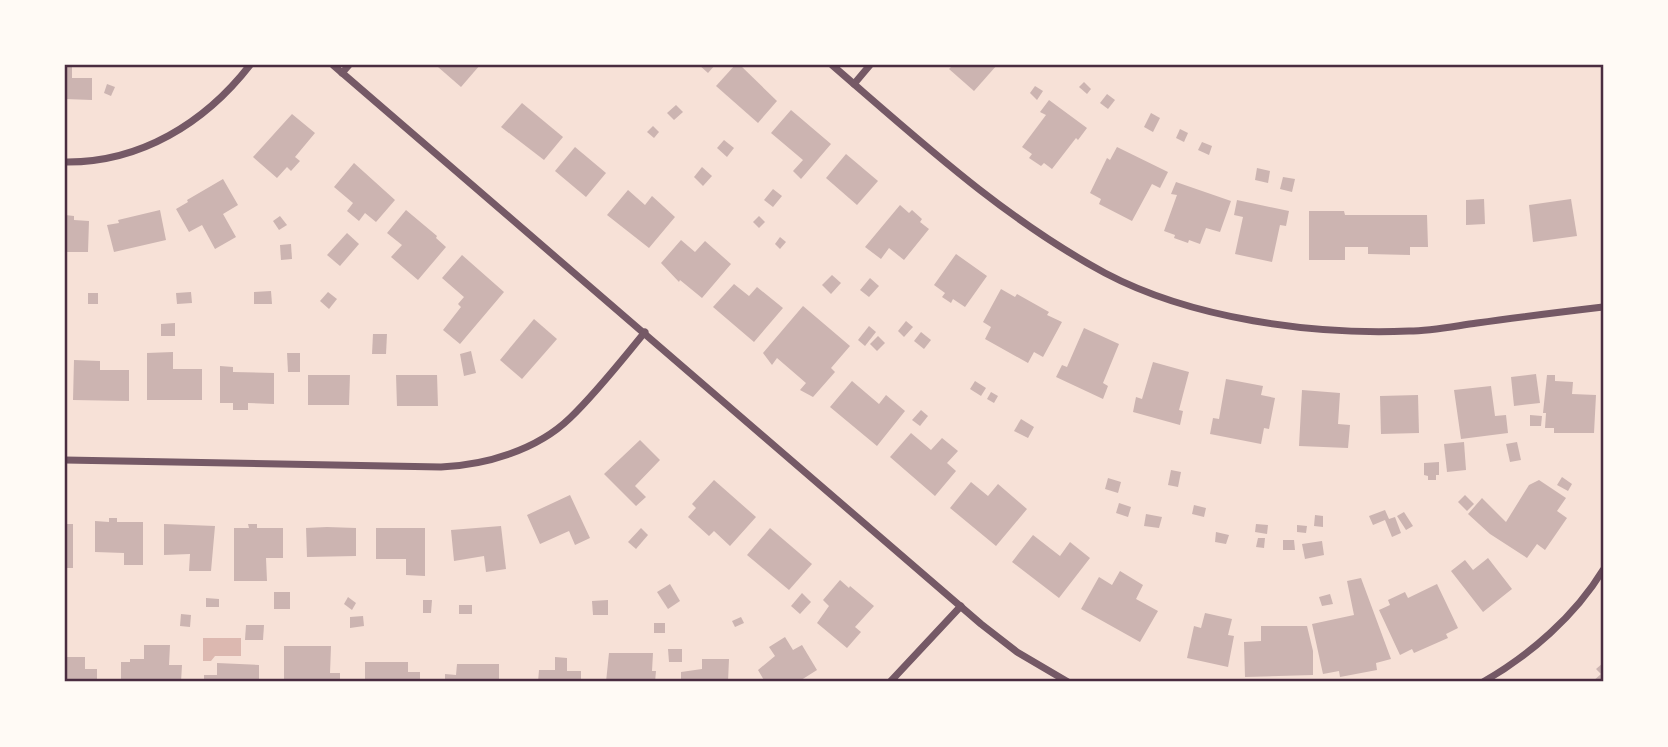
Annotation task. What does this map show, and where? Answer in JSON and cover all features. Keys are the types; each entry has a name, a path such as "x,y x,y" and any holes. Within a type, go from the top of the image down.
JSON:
{"street":[{"path":"65,162 111,157 135,151 171,135 219,101 250,65"},
{"path":"333,65 961,606 1017,652 1068,682"},
{"path":"342,73 349,65"},
{"path":"832,65 982,194 1011,214 1107,274 1173,300 1253,321 1293,327 1374,332 1412,331 1603,307"},
{"path":"854,84 870,65"},
{"path":"65,460 441,467 494,459 527,446 569,419 645,332"},
{"path":"1483,682 1516,661 1558,624 1584,597 1603,570"},
{"path":"890,682 961,606"}],"shaded area":[{"path":"203,638 241,638 241,656 215,656 211,661 203,661"}],"building":[{"path":"65,65 72,65 72,78 92,78 92,100 65,99"},
{"path":"480,65 461,87 438,67"},
{"path":"699,65 715,65 708,73"},
{"path":"735,65 740,65 777,101 758,123 716,86"},
{"path":"953,65 997,65 974,91 949,69"},
{"path":"1084,82 1091,89 1087,94 1079,87"},
{"path":"107,84 115,87 111,96 104,93"},
{"path":"1035,86 1043,91 1037,100 1030,93"},
{"path":"1107,94 1115,100 1108,109 1100,103"},
{"path":"1049,100 1087,128 1052,169 1029,158 1032,154 1022,147 1046,115 1040,112"},
{"path":"522,103 563,137 544,160 501,127"},
{"path":"676,105 683,112 674,120 667,113"},
{"path":"791,110 831,144 801,179 793,171 803,160 771,133"},
{"path":"1151,113 1160,118 1153,132 1144,127"},
{"path":"292,114 315,133 295,157 300,161 291,171 287,167 277,178 253,157"},
{"path":"653,126 659,132 654,138 647,132"},
{"path":"1180,129 1188,133 1184,142 1176,138"},
{"path":"724,140 734,148 727,157 717,148"},
{"path":"1202,142 1212,146 1209,155 1198,150"},
{"path":"575,147 606,173 586,197 555,171"},
{"path":"1117,147 1168,172 1160,188 1152,184 1132,221 1099,204 1101,199 1090,193 1107,158 1110,160"},
{"path":"846,154 878,181 857,205 826,178"},
{"path":"354,163 395,200 376,222 365,213 359,221 347,211 353,203 334,187"},
{"path":"702,167 712,176 703,186 694,177"},
{"path":"1257,168 1270,171 1268,183 1255,180"},
{"path":"1283,177 1295,179 1292,192 1280,189"},
{"path":"223,179 238,205 223,214 236,237 215,249 202,225 189,232 176,209"},
{"path":"1176,182 1231,201 1220,232 1206,228 1200,244 1174,238 1175,235 1164,231 1177,195 1171,194"},
{"path":"773,189 782,196 773,207 764,200"},
{"path":"628,190 645,205 652,196 675,217 649,248 607,215"},
{"path":"1484,199 1485,224 1466,225 1466,200"},
{"path":"1571,199 1577,236 1533,242 1529,205"},
{"path":"1237,200 1289,211 1286,226 1280,225 1272,262 1235,254 1243,217 1234,215"},
{"path":"900,205 909,213 912,210 929,229 904,260 889,248 881,259 865,247"},
{"path":"160,210 166,240 114,252 107,225"},
{"path":"406,210 446,247 418,280 391,257 402,245 387,233"},
{"path":"1309,211 1344,211 1345,215 1427,215 1428,247 1410,247 1410,255 1368,254 1368,247 1345,247 1345,260 1309,260"},
{"path":"65,215 74,216 74,220 89,221 88,252 65,252"},
{"path":"280,216 287,225 279,230 273,221"},
{"path":"759,216 765,222 759,228 753,222"},
{"path":"347,233 359,244 340,266 327,255"},
{"path":"780,237 786,242 780,249 775,244"},
{"path":"681,240 695,252 705,241 731,264 702,298 680,280 679,282 661,263"},
{"path":"291,244 292,259 281,260 280,245"},
{"path":"956,254 987,276 965,307 953,299 951,303 942,297 945,293 934,285"},
{"path":"462,255 504,292 460,344 443,330 461,307 458,304 464,297 442,278"},
{"path":"832,275 841,283 831,294 822,285"},
{"path":"870,278 879,286 869,297 860,290"},
{"path":"734,284 749,296 757,287 783,308 754,342 713,307"},
{"path":"1001,289 1015,297 1017,294 1062,322 1043,357 1034,352 1028,363 985,339 991,327 983,322"},
{"path":"271,291 272,304 254,304 254,292"},
{"path":"191,292 192,303 177,304 176,293"},
{"path":"328,292 337,299 329,309 320,301"},
{"path":"88,293 98,293 98,304 88,304"},
{"path":"803,306 850,346 831,368 835,372 813,397 800,390 806,383 777,358 772,365 763,353"},
{"path":"534,319 557,339 522,379 500,360"},
{"path":"906,321 913,327 904,337 898,331"},
{"path":"175,323 175,336 161,336 161,324"},
{"path":"869,326 876,332 865,346 858,340"},
{"path":"1084,328 1119,344 1103,383 1108,386 1103,399 1056,377 1062,365 1067,367"},
{"path":"921,332 931,340 924,349 914,341"},
{"path":"373,334 387,334 386,354 372,354"},
{"path":"878,336 885,343 877,351 870,344"},
{"path":"471,351 476,373 464,376 460,354"},
{"path":"173,352 173,369 202,369 202,400 147,400 147,353"},
{"path":"287,353 300,353 300,372 288,372"},
{"path":"74,360 100,361 100,370 129,370 129,401 73,400"},
{"path":"1153,362 1189,372 1179,410 1183,411 1180,425 1133,412 1136,397 1142,399"},
{"path":"220,366 233,367 233,372 274,373 274,404 248,403 248,410 233,410 233,403 220,403"},
{"path":"1536,374 1540,403 1514,406 1511,377"},
{"path":"308,375 350,375 349,405 308,405"},
{"path":"396,375 437,375 438,406 397,406"},
{"path":"1547,375 1555,375 1555,381 1573,382 1572,394 1596,395 1594,433 1554,433 1554,428 1545,428 1546,413 1543,413"},
{"path":"1226,379 1263,386 1261,395 1275,398 1269,429 1264,428 1261,444 1210,434 1213,418 1219,419"},
{"path":"852,381 879,404 886,395 905,411 877,446 830,407"},
{"path":"975,381 986,388 981,396 970,389"},
{"path":"1491,386 1495,416 1506,415 1508,433 1461,439 1454,390"},
{"path":"1302,390 1340,393 1338,424 1350,425 1348,448 1299,446"},
{"path":"991,392 998,396 994,403 987,399"},
{"path":"1418,395 1419,433 1381,434 1380,396"},
{"path":"921,410 928,416 920,426 912,420"},
{"path":"1530,415 1542,416 1541,426 1530,426"},
{"path":"1021,419 1034,427 1028,438 1014,431"},
{"path":"911,433 931,450 942,438 958,451 947,463 956,471 935,496 890,457"},
{"path":"640,440 660,460 635,486 646,497 636,506 604,474"},
{"path":"1464,442 1466,470 1447,472 1444,444"},
{"path":"1517,442 1521,460 1510,462 1506,444"},
{"path":"1439,462 1439,475 1436,475 1436,480 1428,480 1428,476 1424,475 1424,463"},
{"path":"1171,470 1181,472 1178,487 1168,485"},
{"path":"1562,477 1572,484 1568,491 1557,485"},
{"path":"1108,478 1121,482 1118,493 1105,489"},
{"path":"714,480 756,517 730,546 714,531 709,536 688,517 696,508 692,504"},
{"path":"1539,480 1566,498 1557,511 1567,518 1545,550 1537,544 1527,558 1490,534 1468,514 1482,498 1506,522 1529,485"},
{"path":"971,482 988,496 998,484 1027,509 996,546 950,508"},
{"path":"570,495 590,538 575,545 569,531 540,544 527,515"},
{"path":"1465,495 1474,504 1467,511 1458,502"},
{"path":"1119,503 1131,507 1128,517 1116,513"},
{"path":"1194,505 1206,508 1204,517 1192,514"},
{"path":"1385,510 1389,519 1395,517 1401,533 1392,537 1385,520 1373,525 1369,516"},
{"path":"1404,512 1413,526 1406,530 1397,516"},
{"path":"1146,514 1162,517 1159,528 1144,526"},
{"path":"1315,515 1323,516 1323,527 1314,526"},
{"path":"109,518 117,518 117,522 143,522 143,565 124,565 124,553 95,552 95,521 109,522"},
{"path":"65,524 73,524 73,568 65,568"},
{"path":"164,524 215,526 211,571 189,571 190,554 164,555"},
{"path":"248,524 257,524 257,528 283,528 283,558 266,558 267,581 234,581 234,528 249,528"},
{"path":"1256,524 1268,525 1267,534 1255,532"},
{"path":"1297,525 1307,526 1306,533 1297,532"},
{"path":"501,526 506,569 486,572 484,556 454,561 451,530"},
{"path":"306,528 356,528 356,556 307,557"},
{"path":"376,528 425,528 425,576 406,575 406,559 376,559"},
{"path":"641,528 648,535 636,549 628,542"},
{"path":"770,528 812,564 789,590 747,555"},
{"path":"1216,532 1229,535 1226,544 1215,542"},
{"path":"1033,535 1060,556 1070,542 1090,558 1059,598 1012,562"},
{"path":"1258,538 1265,538 1264,548 1256,547"},
{"path":"1283,540 1294,540 1295,550 1283,550"},
{"path":"1322,541 1324,555 1305,559 1302,544"},
{"path":"1488,558 1512,589 1483,612 1451,571 1465,560 1473,570"},
{"path":"1120,571 1143,585 1136,599 1158,611 1140,642 1081,609 1099,577 1112,585"},
{"path":"1361,578 1391,659 1376,663 1377,670 1340,677 1339,671 1323,674 1312,624 1354,615 1347,581"},
{"path":"840,580 874,606 855,627 861,632 847,648 817,623 829,606 823,600"},
{"path":"670,584 680,601 668,609 657,592"},
{"path":"1437,584 1458,628 1446,634 1448,638 1414,653 1412,649 1400,655 1379,610 1390,605 1388,600 1405,592 1408,598"},
{"path":"274,592 290,592 290,609 274,609"},
{"path":"802,593 811,602 800,614 791,606"},
{"path":"1330,594 1333,604 1322,606 1319,597"},
{"path":"348,597 356,603 352,610 344,604"},
{"path":"206,598 219,599 219,607 206,607"},
{"path":"423,600 432,600 431,613 423,613"},
{"path":"608,600 608,615 593,615 592,601"},
{"path":"459,605 472,605 472,614 459,614"},
{"path":"1205,613 1232,619 1228,635 1234,636 1228,667 1187,658 1194,626 1201,628"},
{"path":"181,614 191,615 190,627 180,626"},
{"path":"363,616 364,626 350,628 350,617"},
{"path":"741,617 744,623 735,627 732,621"},
{"path":"654,623 665,623 665,633 654,633"},
{"path":"246,625 264,625 263,640 245,640"},
{"path":"1261,626 1307,626 1313,651 1313,675 1245,677 1244,642 1261,641"},
{"path":"785,637 793,650 802,645 817,670 798,682 765,682 758,670 775,656 769,647"},
{"path":"144,645 170,645 169,665 182,665 181,682 121,682 121,662 144,659"},
{"path":"284,646 331,646 330,673 340,673 340,682 284,682"},
{"path":"668,649 682,649 682,662 669,662"},
{"path":"609,653 653,653 652,671 656,671 655,682 606,682"},
{"path":"65,657 85,657 85,669 97,669 97,682 65,682"},
{"path":"555,657 567,658 567,671 581,671 581,682 538,682 539,670 555,670"},
{"path":"702,659 729,659 728,682 681,682 681,672 702,669"},
{"path":"365,662 408,662 408,672 420,672 420,682 365,682"},
{"path":"217,663 259,665 259,682 204,682 204,675 217,675"},
{"path":"1603,663 1603,682 1592,682 1601,674 1596,669"},
{"path":"457,664 499,664 499,682 445,682 445,674 456,675"}]}
